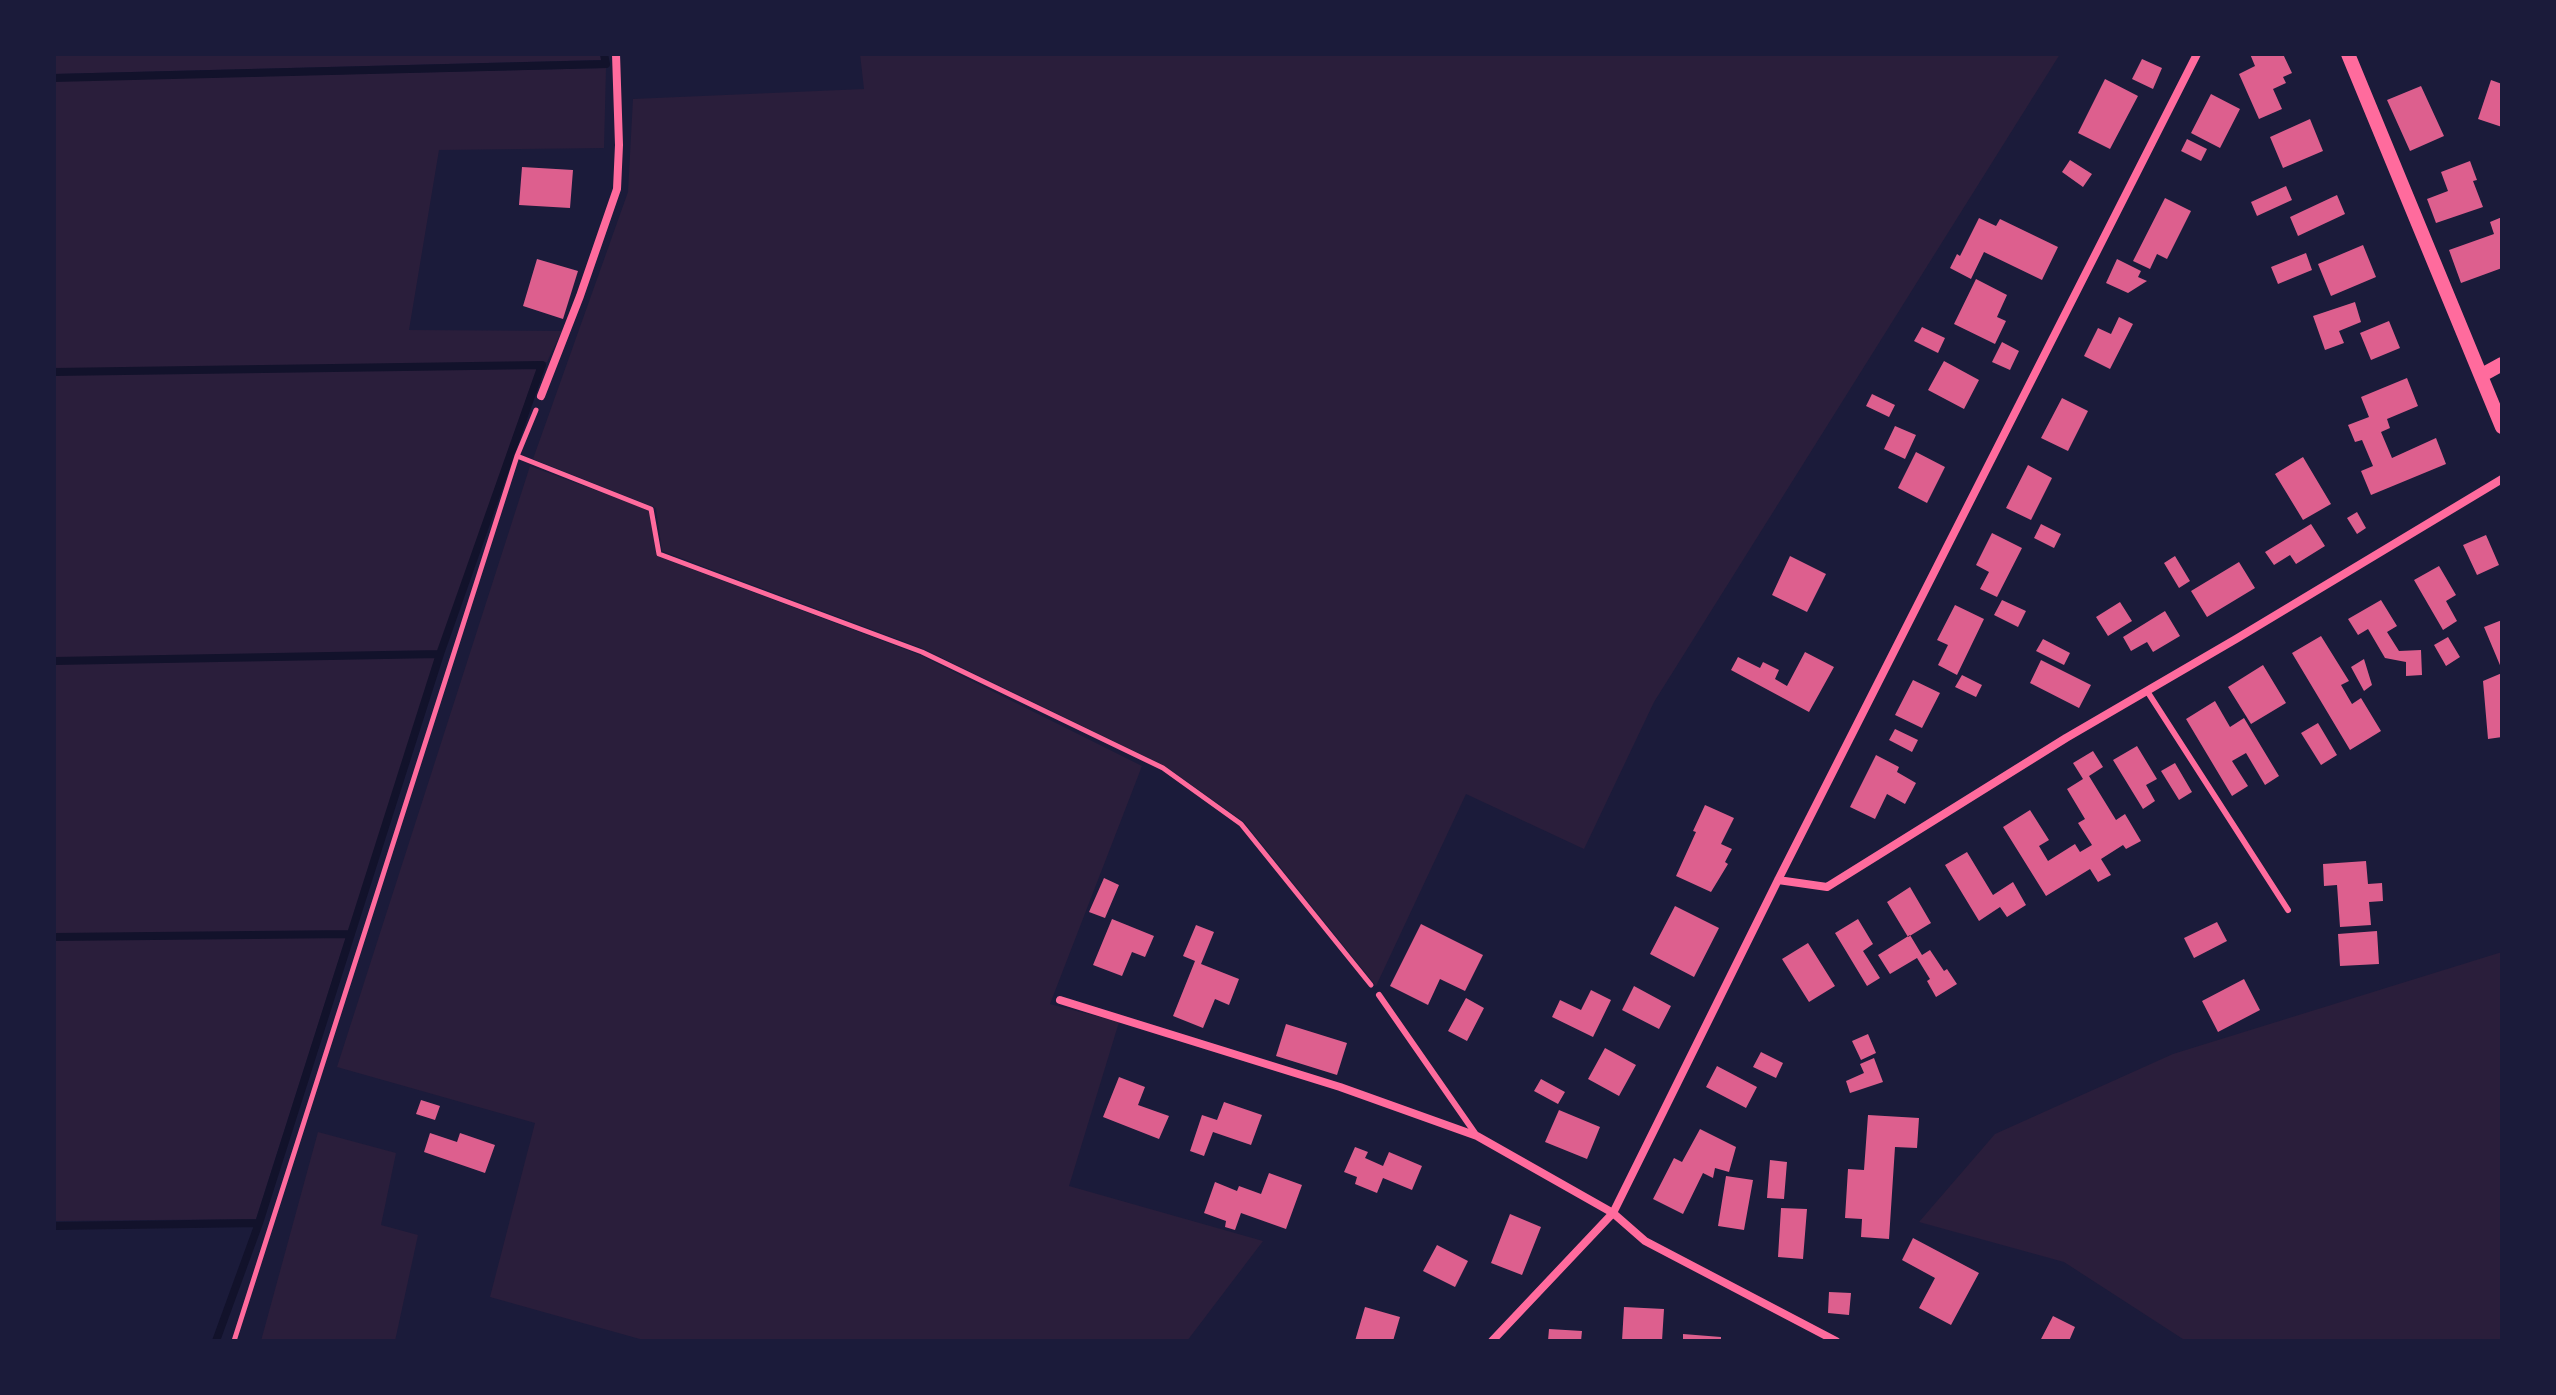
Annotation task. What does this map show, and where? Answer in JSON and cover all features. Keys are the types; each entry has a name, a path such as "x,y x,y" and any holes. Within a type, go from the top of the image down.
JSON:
{"street":[{"path":"541,396 617,189 616,54"},
{"path":"1492,1341 1613,1213 1778,880 2197,54"},
{"path":"2348,54 2502,427"},
{"path":"2482,375 2502,364"},
{"path":"1778,880 1827,887 2066,738 2502,479"},
{"path":"1060,1000 1340,1087 1477,1136 1613,1213 1645,1241 1836,1341"}],"lane":[{"path":"2147,691 2288,910"},
{"path":"1379,995 1477,1136"}],"path":[{"path":"234,1341 517,456 541,396"},
{"path":"517,456 651,509 659,554 922,652 1163,768 1241,824 1379,995"}],"shaded area":[{"path":"54,54 600,54 601,60 54,74"},
{"path":"860,54 2060,54 1654,702 1584,849 1466,794 1376,986 1244,822 1165,766 924,649 662,551 656,508 533,459 628,192 633,99 864,89"},
{"path":"606,68 604,148 439,150 409,330 562,331 547,362 54,369 54,81"},
{"path":"537,368 438,651 54,658 54,375"},
{"path":"530,466 649,510 657,556 920,655 1142,766 1050,1004 1119,1022 1069,1186 1263,1241 1187,1341 647,1341 490,1297 535,1123 337,1067"},
{"path":"437,656 349,931 54,935 54,663"},
{"path":"346,937 256,1219 54,1221 54,940"},
{"path":"2502,952 2502,1341 2186,1341 2064,1262 1919,1222 1995,1134 2173,1054"},
{"path":"318,1132 396,1153 381,1225 418,1235 395,1341 261,1341"}],"building":[{"path":"2250,54 2283,54 2292,73 2283,77 2286,83 2273,89 2282,109 2259,119 2239,74 2255,66"},
{"path":"2142,59 2162,68 2153,89 2132,79"},
{"path":"2105,79 2138,96 2110,149 2078,133"},
{"path":"2491,80 2502,84 2502,127 2478,119"},
{"path":"2421,86 2444,136 2410,151 2387,100"},
{"path":"2211,94 2240,109 2220,148 2191,133"},
{"path":"2310,119 2323,151 2283,168 2270,137"},
{"path":"2187,139 2207,149 2201,161 2181,151"},
{"path":"2070,160 2092,174 2083,187 2062,172"},
{"path":"2470,161 2477,180 2473,181 2483,207 2436,223 2427,199 2448,191 2441,172"},
{"path":"522,167 573,170 570,208 519,205"},
{"path":"2286,186 2292,200 2257,216 2251,202"},
{"path":"2337,195 2345,214 2298,236 2290,217"},
{"path":"2165,198 2191,211 2167,259 2157,254 2150,269 2133,261"},
{"path":"2502,217 2502,268 2461,283 2449,250 2494,234 2490,222"},
{"path":"1979,218 1996,226 2000,219 2058,247 2042,280 1984,252 1971,279 1950,268 1957,254 1960,256"},
{"path":"2363,245 2376,277 2331,296 2318,264"},
{"path":"2306,253 2312,270 2278,284 2271,267"},
{"path":"537,259 578,271 563,319 523,306"},
{"path":"2117,259 2141,271 2138,277 2147,281 2128,293 2106,283"},
{"path":"1976,279 2007,295 1997,317 2006,321 1995,344 1954,324"},
{"path":"2355,302 2361,322 2339,331 2344,343 2325,350 2313,316"},
{"path":"2119,317 2133,324 2110,369 2084,356 2098,328 2111,334"},
{"path":"2389,321 2400,348 2371,360 2360,333"},
{"path":"1922,327 1945,338 1938,353 1914,341"},
{"path":"2002,342 2019,351 2010,370 1992,362"},
{"path":"1944,361 1979,380 1964,409 1928,390"},
{"path":"2407,378 2418,406 2387,419 2390,428 2381,432 2392,458 2436,438 2446,464 2371,495 2361,471 2373,466 2362,440 2355,442 2348,425 2369,417 2361,397"},
{"path":"1872,394 1895,405 1889,417 1866,406"},
{"path":"2062,398 2088,411 2068,451 2041,438"},
{"path":"1895,426 1916,435 1905,459 1884,449"},
{"path":"1916,452 1945,467 1927,503 1898,488"},
{"path":"2303,457 2331,504 2303,520 2275,474"},
{"path":"2028,465 2052,478 2031,520 2006,508"},
{"path":"2357,512 2366,528 2357,534 2347,518"},
{"path":"2041,524 2061,534 2054,548 2034,538"},
{"path":"2311,524 2325,546 2296,564 2290,555 2274,565 2265,552"},
{"path":"1992,533 2022,548 1997,597 1980,589 1989,572 1976,565"},
{"path":"2486,535 2499,565 2477,575 2463,545"},
{"path":"1790,556 1826,574 1807,612 1772,595"},
{"path":"2175,556 2190,581 2179,588 2164,563"},
{"path":"2239,562 2255,588 2207,617 2191,591"},
{"path":"2439,566 2456,595 2446,601 2457,621 2443,630 2414,580"},
{"path":"2002,600 2026,611 2018,627 1994,615"},
{"path":"2381,600 2397,626 2387,632 2399,651 2421,650 2422,675 2406,676 2406,662 2385,658 2368,629 2358,635 2348,619"},
{"path":"2120,602 2132,621 2108,636 2096,617"},
{"path":"1955,605 1984,619 1957,675 1938,665 1948,645 1937,640"},
{"path":"2165,611 2180,636 2153,652 2147,642 2131,651 2123,637"},
{"path":"2502,620 2502,670 2484,627"},
{"path":"2321,636 2349,681 2341,685 2352,704 2361,698 2381,731 2350,750 2292,653"},
{"path":"2448,637 2460,657 2446,666 2434,645"},
{"path":"2043,639 2070,653 2064,665 2036,651"},
{"path":"1805,652 1834,667 1809,712 1731,670 1738,657 1760,668 1763,662 1779,670 1775,679 1787,686"},
{"path":"2364,659 2372,685 2364,691 2351,667"},
{"path":"2041,660 2091,685 2079,708 2030,683"},
{"path":"2263,665 2286,703 2251,724 2228,687"},
{"path":"2502,673 2502,737 2488,739 2483,681"},
{"path":"1962,675 1982,685 1976,697 1955,687"},
{"path":"1913,680 1940,693 1922,728 1895,715"},
{"path":"2215,701 2230,727 2244,718 2279,776 2265,785 2246,753 2232,761 2248,786 2232,796 2186,719"},
{"path":"2318,723 2337,755 2321,765 2301,733"},
{"path":"1895,729 1918,740 1912,752 1889,740"},
{"path":"2137,746 2157,779 2146,785 2155,801 2143,809 2113,760"},
{"path":"2093,751 2103,767 2089,776 2116,820 2125,814 2141,841 2126,849 2123,845 2101,859 2111,875 2098,882 2090,869 2046,896 2003,827 2030,810 2049,840 2039,846 2048,861 2075,844 2080,852 2092,845 2078,823 2085,819 2067,789 2083,779 2073,763"},
{"path":"1876,755 1899,767 1897,772 1916,783 1905,804 1887,794 1875,819 1850,807"},
{"path":"2175,763 2192,792 2179,800 2161,771"},
{"path":"1705,805 1734,818 1721,844 1732,849 1725,862 1728,864 1711,892 1676,876"},
{"path":"1967,852 1993,895 2013,882 2026,905 2007,917 2000,907 1979,921 1945,865"},
{"path":"2366,861 2368,884 2382,883 2383,901 2369,902 2371,925 2340,927 2337,885 2324,886 2323,864"},
{"path":"1104,878 1119,885 1105,918 1089,912"},
{"path":"1910,887 1931,923 1908,937 1887,902"},
{"path":"1675,906 1719,928 1694,977 1650,954"},
{"path":"1112,919 1154,936 1145,957 1132,952 1122,976 1093,965"},
{"path":"1858,919 1873,944 1863,951 1880,978 1867,986 1835,933"},
{"path":"2217,922 2227,941 2194,958 2184,938"},
{"path":"1421,924 1483,955 1465,991 1440,979 1428,1005 1390,986"},
{"path":"1196,925 1214,932 1201,964 1239,979 1229,1005 1215,999 1203,1028 1173,1016 1195,961 1183,956"},
{"path":"2377,931 2379,964 2340,966 2338,934"},
{"path":"1910,935 1922,955 1930,950 1957,984 1936,997 1927,981 1930,979 1917,958 1890,974 1878,955"},
{"path":"1808,943 1835,986 1809,1002 1782,959"},
{"path":"2244,979 2260,1010 2218,1032 2202,1001"},
{"path":"1634,986 1671,1006 1659,1029 1622,1010"},
{"path":"1591,990 1611,1000 1593,1037 1552,1017 1560,1000 1581,1010"},
{"path":"1466,998 1484,1008 1467,1041 1448,1031"},
{"path":"1286,1024 1347,1043 1337,1075 1276,1056"},
{"path":"1868,1034 1876,1053 1861,1060 1852,1041"},
{"path":"1605,1048 1636,1065 1619,1096 1588,1079"},
{"path":"1761,1052 1783,1063 1776,1078 1753,1067"},
{"path":"1874,1058 1883,1082 1850,1093 1846,1081 1864,1073 1860,1064"},
{"path":"1717,1066 1757,1087 1746,1108 1706,1087"},
{"path":"1119,1077 1145,1087 1138,1105 1169,1116 1159,1139 1103,1117"},
{"path":"1541,1079 1565,1092 1558,1104 1534,1091"},
{"path":"421,1100 440,1106 435,1120 416,1114"},
{"path":"1224,1102 1262,1115 1251,1145 1213,1132 1204,1156 1190,1151 1202,1115 1217,1120"},
{"path":"1559,1110 1600,1127 1587,1159 1545,1142"},
{"path":"1868,1115 1919,1118 1917,1148 1895,1147 1889,1239 1861,1237 1862,1219 1845,1218 1848,1169 1864,1170"},
{"path":"1700,1129 1736,1147 1729,1172 1715,1168 1713,1178 1703,1173 1683,1214 1653,1199 1674,1158 1682,1162"},
{"path":"430,1133 457,1142 460,1133 495,1145 485,1173 424,1152"},
{"path":"1355,1147 1368,1152 1365,1158 1383,1166 1389,1152 1422,1166 1412,1190 1383,1178 1377,1193 1355,1184 1357,1177 1344,1172"},
{"path":"1770,1160 1787,1162 1784,1199 1767,1198"},
{"path":"1269,1173 1302,1185 1286,1229 1241,1213 1235,1230 1225,1227 1226,1221 1204,1213 1215,1182 1237,1191 1239,1186 1261,1194"},
{"path":"1726,1176 1753,1180 1744,1230 1718,1226"},
{"path":"1781,1208 1807,1209 1803,1259 1778,1257"},
{"path":"1510,1214 1541,1227 1522,1275 1491,1263"},
{"path":"1913,1238 1979,1273 1951,1325 1919,1308 1935,1278 1902,1260"},
{"path":"1437,1245 1468,1261 1455,1287 1423,1271"},
{"path":"1829,1292 1851,1293 1849,1315 1828,1313"},
{"path":"1365,1307 1400,1317 1393,1341 1355,1341"},
{"path":"1624,1307 1664,1309 1662,1341 1622,1341"},
{"path":"2053,1316 2075,1327 2069,1341 2040,1341"},
{"path":"1549,1329 1582,1331 1581,1341 1548,1341"},
{"path":"1683,1334 1721,1337 1721,1341 1683,1341"}],"waterway":[{"path":"54,78 606,64 604,54"},
{"path":"54,372 542,365 440,654 259,1223 216,1341"},
{"path":"54,661 440,654"},
{"path":"54,937 351,934"},
{"path":"54,1226 259,1223"}]}
